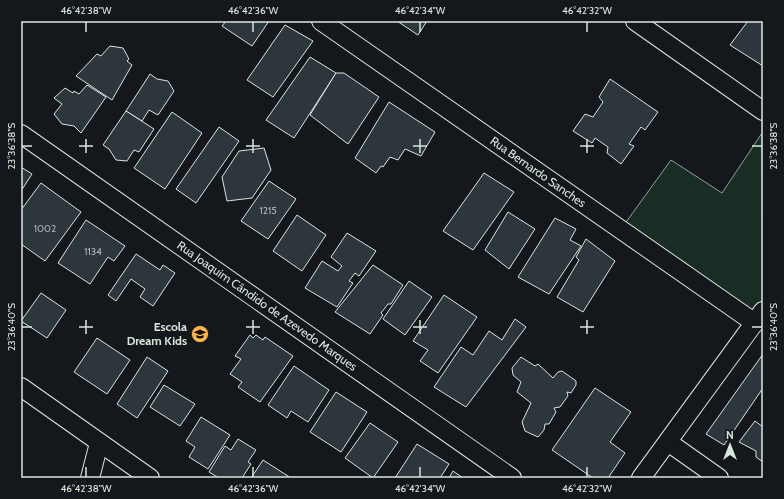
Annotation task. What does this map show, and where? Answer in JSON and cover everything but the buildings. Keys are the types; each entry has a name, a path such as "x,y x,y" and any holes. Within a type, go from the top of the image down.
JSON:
{"street":[{"name":"Rua Bernardo Sanches","path":"321,21 759,317"},
{"path":"635,21 763,110"},
{"name":"Rua Joaquim Cândido de Azevedo Marques","path":"21,134 512,478"},
{"path":"641,478 759,317"},
{"path":"21,387 150,478"},
{"path":"668,442 719,478"},
{"path":"90,478 99,443"}],"green space":[{"path":"762,133 763,311 755,323 621,229 671,160 722,193"}],"place":[{"name":"Escola Dream Kids","path":"200,334"}]}
